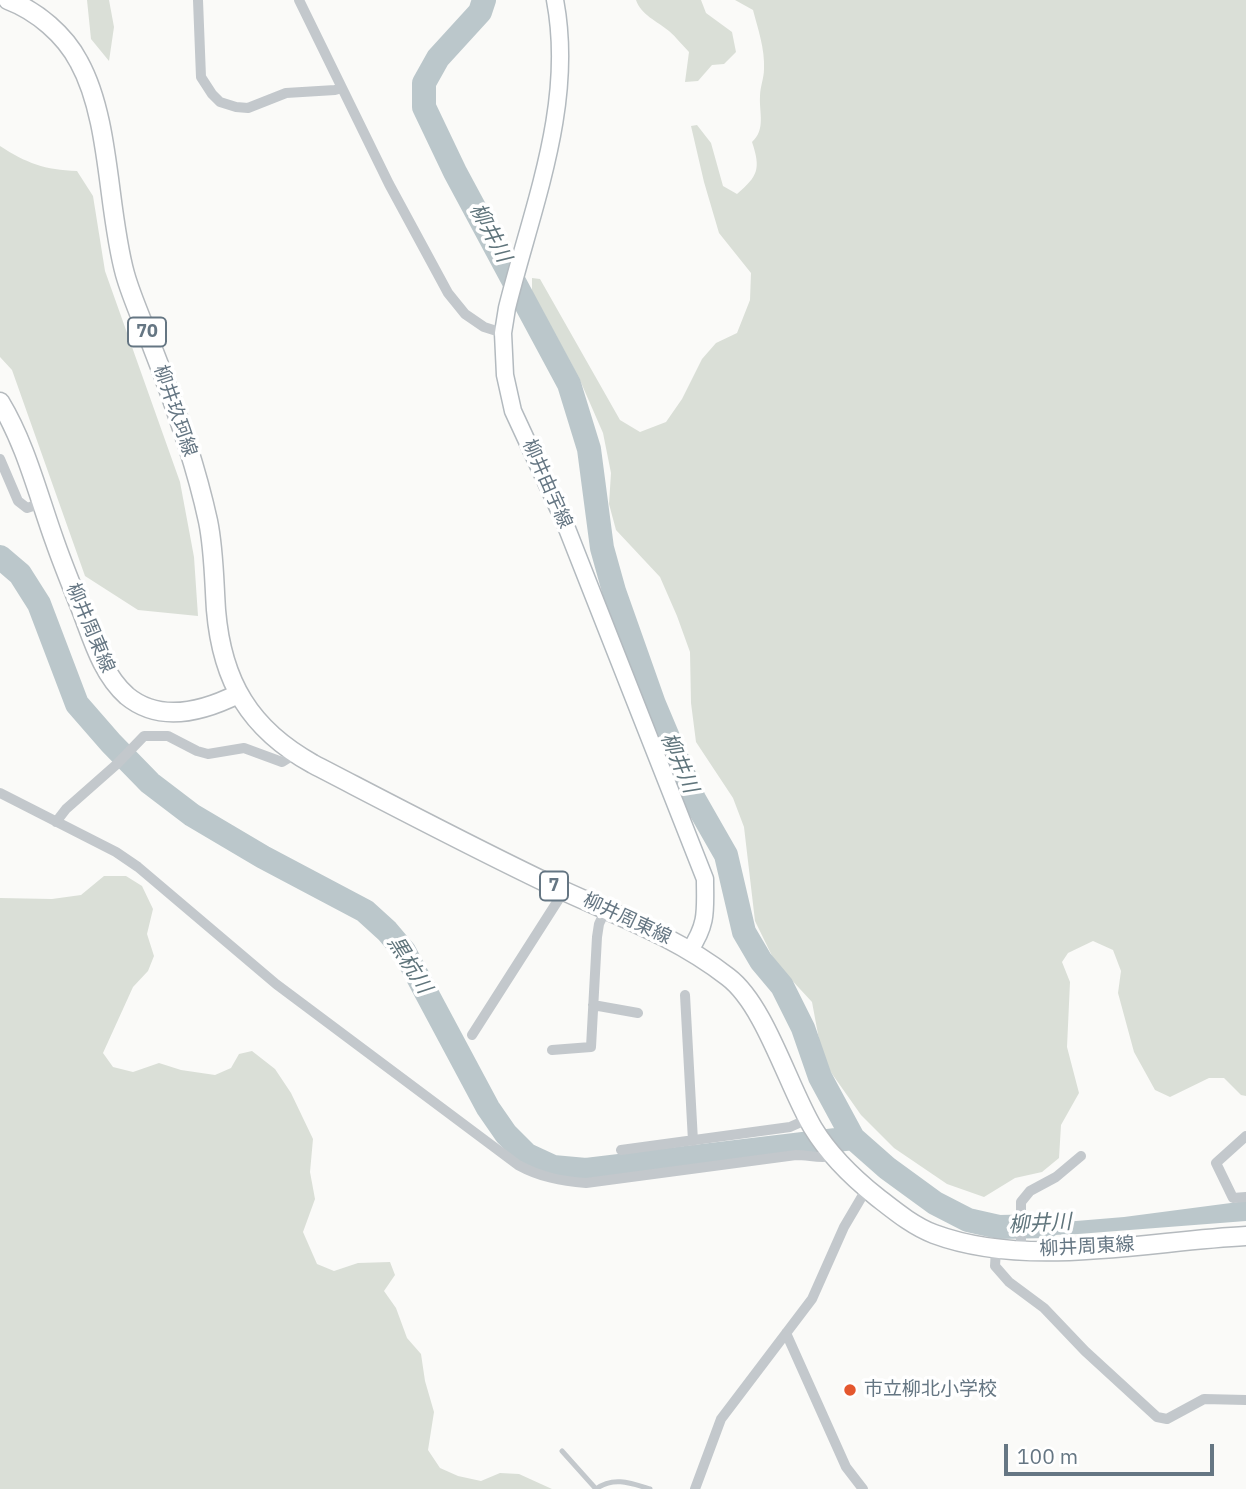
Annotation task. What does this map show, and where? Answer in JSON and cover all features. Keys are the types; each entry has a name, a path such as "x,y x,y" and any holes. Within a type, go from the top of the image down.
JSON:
{"main road":[{"name":"柳井玖珂線","path":"8,0 40,18 61,36 80,62 96,108 125,274 192,455 209,522 221,645 227,670 238,694"},
{"name":"柳井由宇線","path":"555,0 561,56 558,110 507,308 503,333 505,375 513,411 564,521 705,879 704,924 691,950"},
{"name":"柳井周東線","path":"0,402 18,438 98,653 113,681 129,697 148,708 189,713 238,694 264,729 295,754 564,891 691,950 731,979 750,1001 811,1125 831,1154 846,1171 899,1214 931,1233 996,1250 1021,1247 1083,1249 1246,1236"}],"street":[{"path":"198,0 201,77 220,102 248,108 286,93 342,88"},
{"path":"299,0 389,184 448,293 465,314 484,327 503,333"},
{"path":"0,459 18,501 27,508 41,503"},
{"path":"56,821 144,736 168,736 208,754 244,748 282,762 295,754"},
{"path":"0,793 116,852 138,867 295,999 518,1165 536,1175 559,1181 586,1183 796,1155 823,1158 831,1154"},
{"path":"472,1035 564,891"},
{"path":"552,1051 591,1047 597,937 606,909"},
{"path":"685,995 693,1141"},
{"path":"593,1005 638,1013"},
{"path":"621,1150 811,1125"},
{"path":"1246,1136 1216,1163 1233,1198 1246,1197"},
{"path":"1021,1247 1021,1202 1030,1191 1056,1177 1081,1156"},
{"path":"695,1489 721,1419 811,1299 844,1227 866,1188"},
{"path":"996,1250 995,1266 1009,1282 1044,1308 1085,1351 1157,1417 1167,1419 1204,1399 1246,1400"},
{"path":"786,1333 846,1466 863,1489"}],"lane":[{"path":"562,1451 596,1489 601,1485 624,1481 649,1489"}],"shaded area":[{"path":"87,0 109,0 114,27 109,61 91,39"},
{"path":"636,0 701,0 706,13 732,32 736,52 724,64 712,65 698,81 685,82 689,52 669,31 645,14"},
{"path":"735,0 1246,0 1246,1096 1241,1095 1224,1078 1209,1078 1170,1097 1155,1090 1134,1052 1118,993 1121,971 1113,950 1093,941 1068,953 1062,962 1070,982 1067,1047 1079,1093 1061,1125 1059,1158 1042,1172 1015,1178 984,1197 947,1184 894,1148 861,1115 823,1061 812,1002 775,962 755,921 744,827 733,798 696,742 691,703 690,652 677,616 660,577 616,530 609,504 611,473 603,433 579,378 532,291 532,278 540,279 620,420 640,432 666,422 682,399 702,359 716,343 737,333 750,300 751,273 719,233 691,126 697,125 711,143 723,186 737,194 756,171 752,142 760,126 764,62 753,10"},
{"path":"0,146 36,164 77,171 93,196 105,271 180,482 194,557 198,616 138,610 85,576 12,370 0,357"},
{"path":"104,876 126,876 142,886 153,909 147,934 154,956 148,971 133,987 103,1053 113,1067 133,1072 159,1063 181,1070 215,1075 231,1068 239,1054 252,1051 275,1069 291,1093 313,1139 310,1172 315,1199 303,1232 317,1264 334,1271 358,1263 390,1262 395,1275 384,1291 396,1308 407,1338 421,1354 434,1412 428,1450 440,1468 458,1476 481,1481 500,1473 519,1474 552,1489 0,1489 0,898 52,899 81,895"}],"water":[{"path":"1246,1201 1246,1221 1027,1236 1027,1217 1076,1221"}],"waterway":[{"name":"柳井川","path":"484,0 480,12 438,58 424,83 424,107 455,172 569,384 589,449 602,548 614,591 654,704 694,799 726,855 744,932 761,961 782,986 803,1028 820,1077 853,1138 887,1168 935,1203 968,1220 999,1227 1048,1226"},
{"name":"黒杭川","path":"0,557 20,574 39,604 77,704 150,783 192,815 263,857 365,911 387,931 404,951 488,1108 506,1134 527,1155 553,1167 586,1170 853,1138"}],"place":[{"name":"市立柳北小学校","path":"850,1390"}]}
